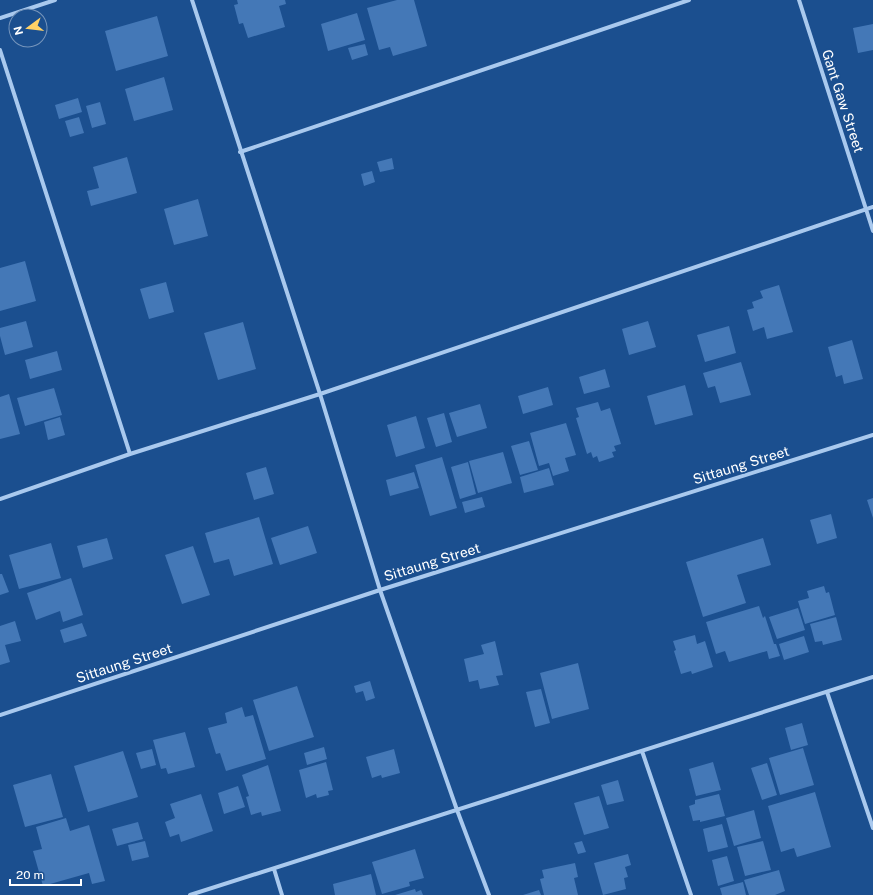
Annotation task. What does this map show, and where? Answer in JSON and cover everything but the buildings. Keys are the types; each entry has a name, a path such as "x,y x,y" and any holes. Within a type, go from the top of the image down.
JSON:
{"street":[{"path":"0,18 55,0"},
{"path":"192,0 240,152 320,394 380,590 457,810 489,895"},
{"path":"240,152 689,0"},
{"name":"Gant Gaw Street","path":"799,0 873,231"},
{"path":"0,50 130,454"},
{"path":"0,499 130,454 320,394 873,207"},
{"name":"Sittaung Street","path":"0,715 380,590 873,435"},
{"path":"190,895 873,677"},
{"path":"827,692 873,828"},
{"path":"642,751 691,895"},
{"path":"274,869 282,895"}]}
